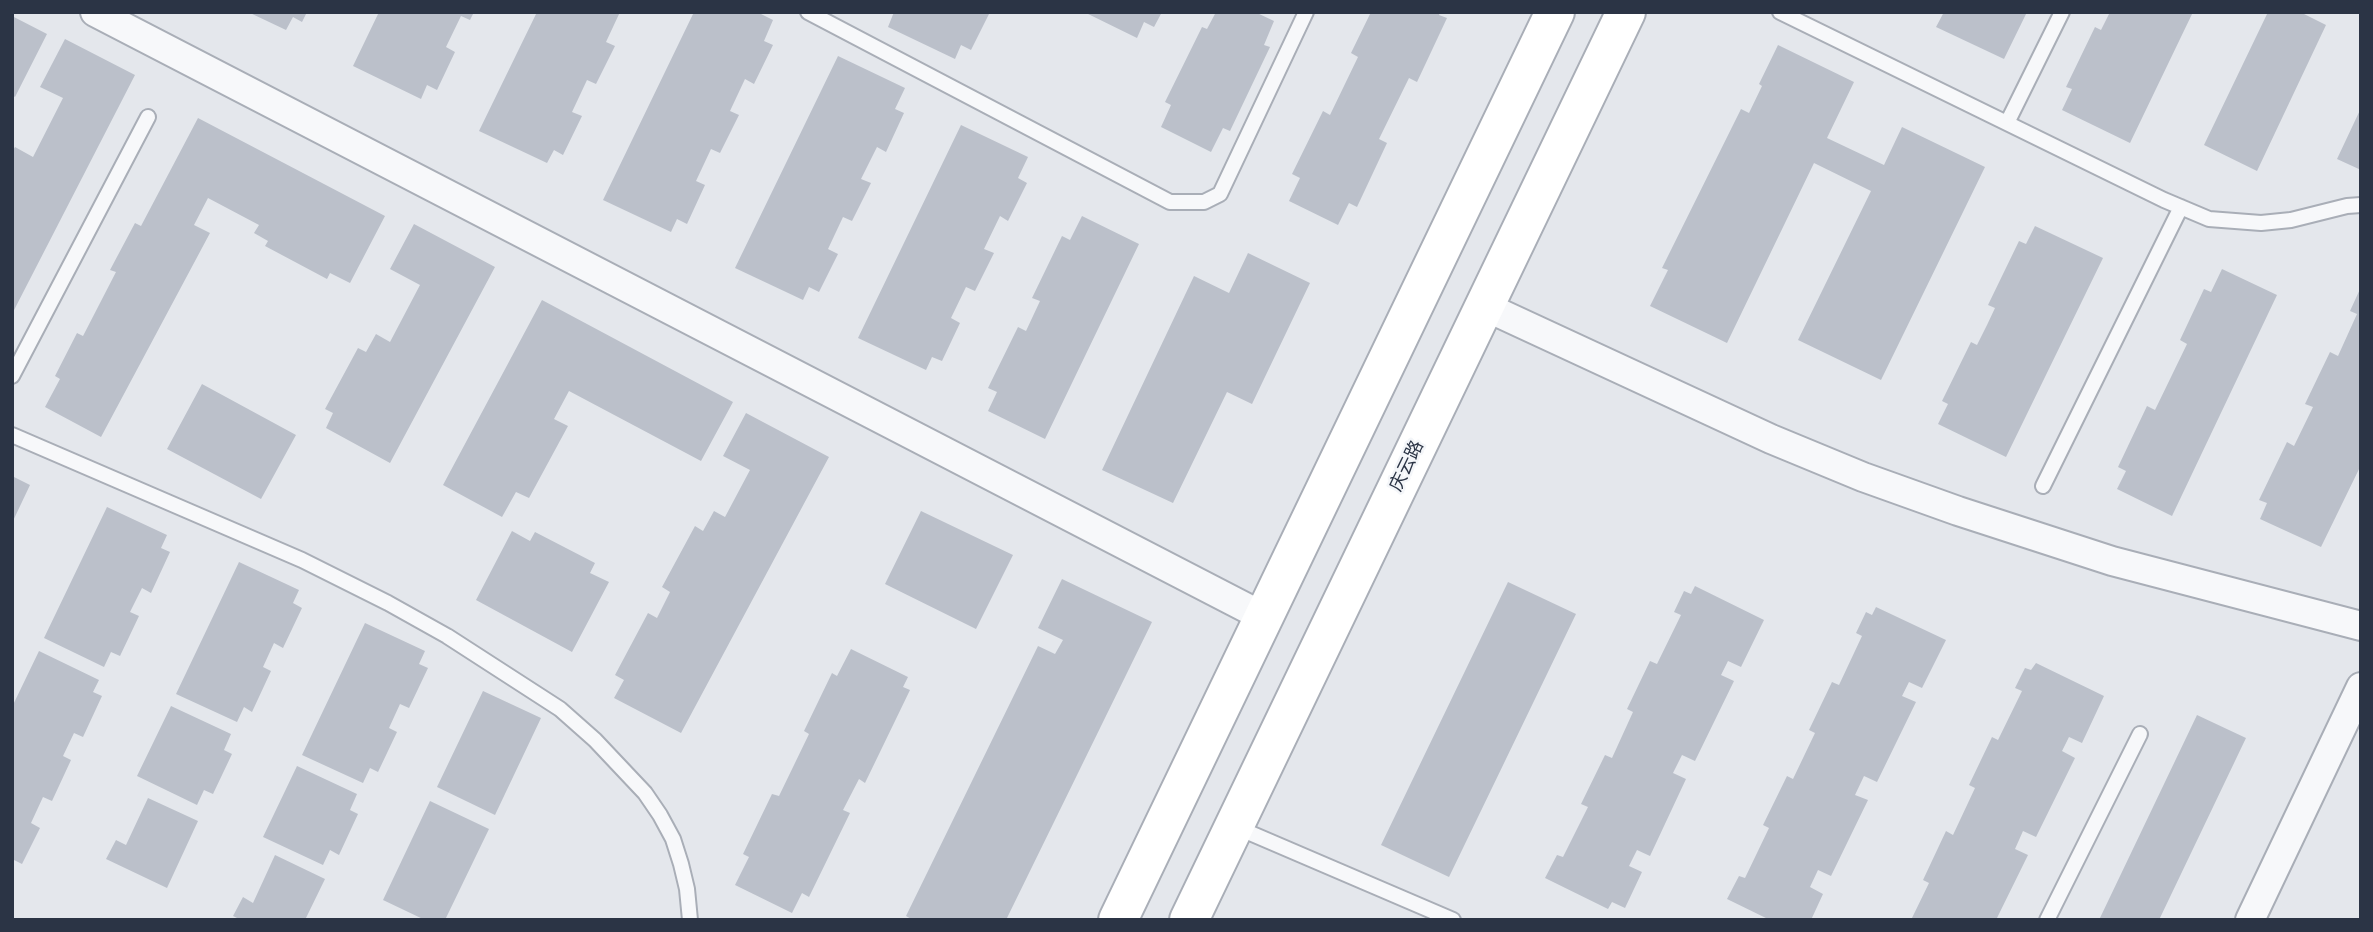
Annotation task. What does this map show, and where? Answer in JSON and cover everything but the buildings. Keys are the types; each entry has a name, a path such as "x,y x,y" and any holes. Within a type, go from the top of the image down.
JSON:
{"main road":[{"path":"1118,920 1555,12"},
{"name":"庆云路","path":"1189,920 1626,12"}],"street":[{"path":"95,12 1264,617"},
{"path":"1484,306 1771,439 1875,481 2112,561 2361,626"},
{"path":"2249,920 2361,687"}],"lane":[{"path":"808,12 834,18 1170,202 1204,202 1220,194 1306,12"},
{"path":"1780,12 2209,219 2261,223 2291,220 2361,205"},
{"path":"2007,123 2062,12"},
{"path":"12,376 148,117"},
{"path":"2043,486 2181,207"},
{"path":"12,435 314,566 447,636 560,709 595,740 645,793 660,815 673,839 681,864 690,920"},
{"path":"2047,920 2140,734"},
{"path":"1234,826 1453,920"}]}
